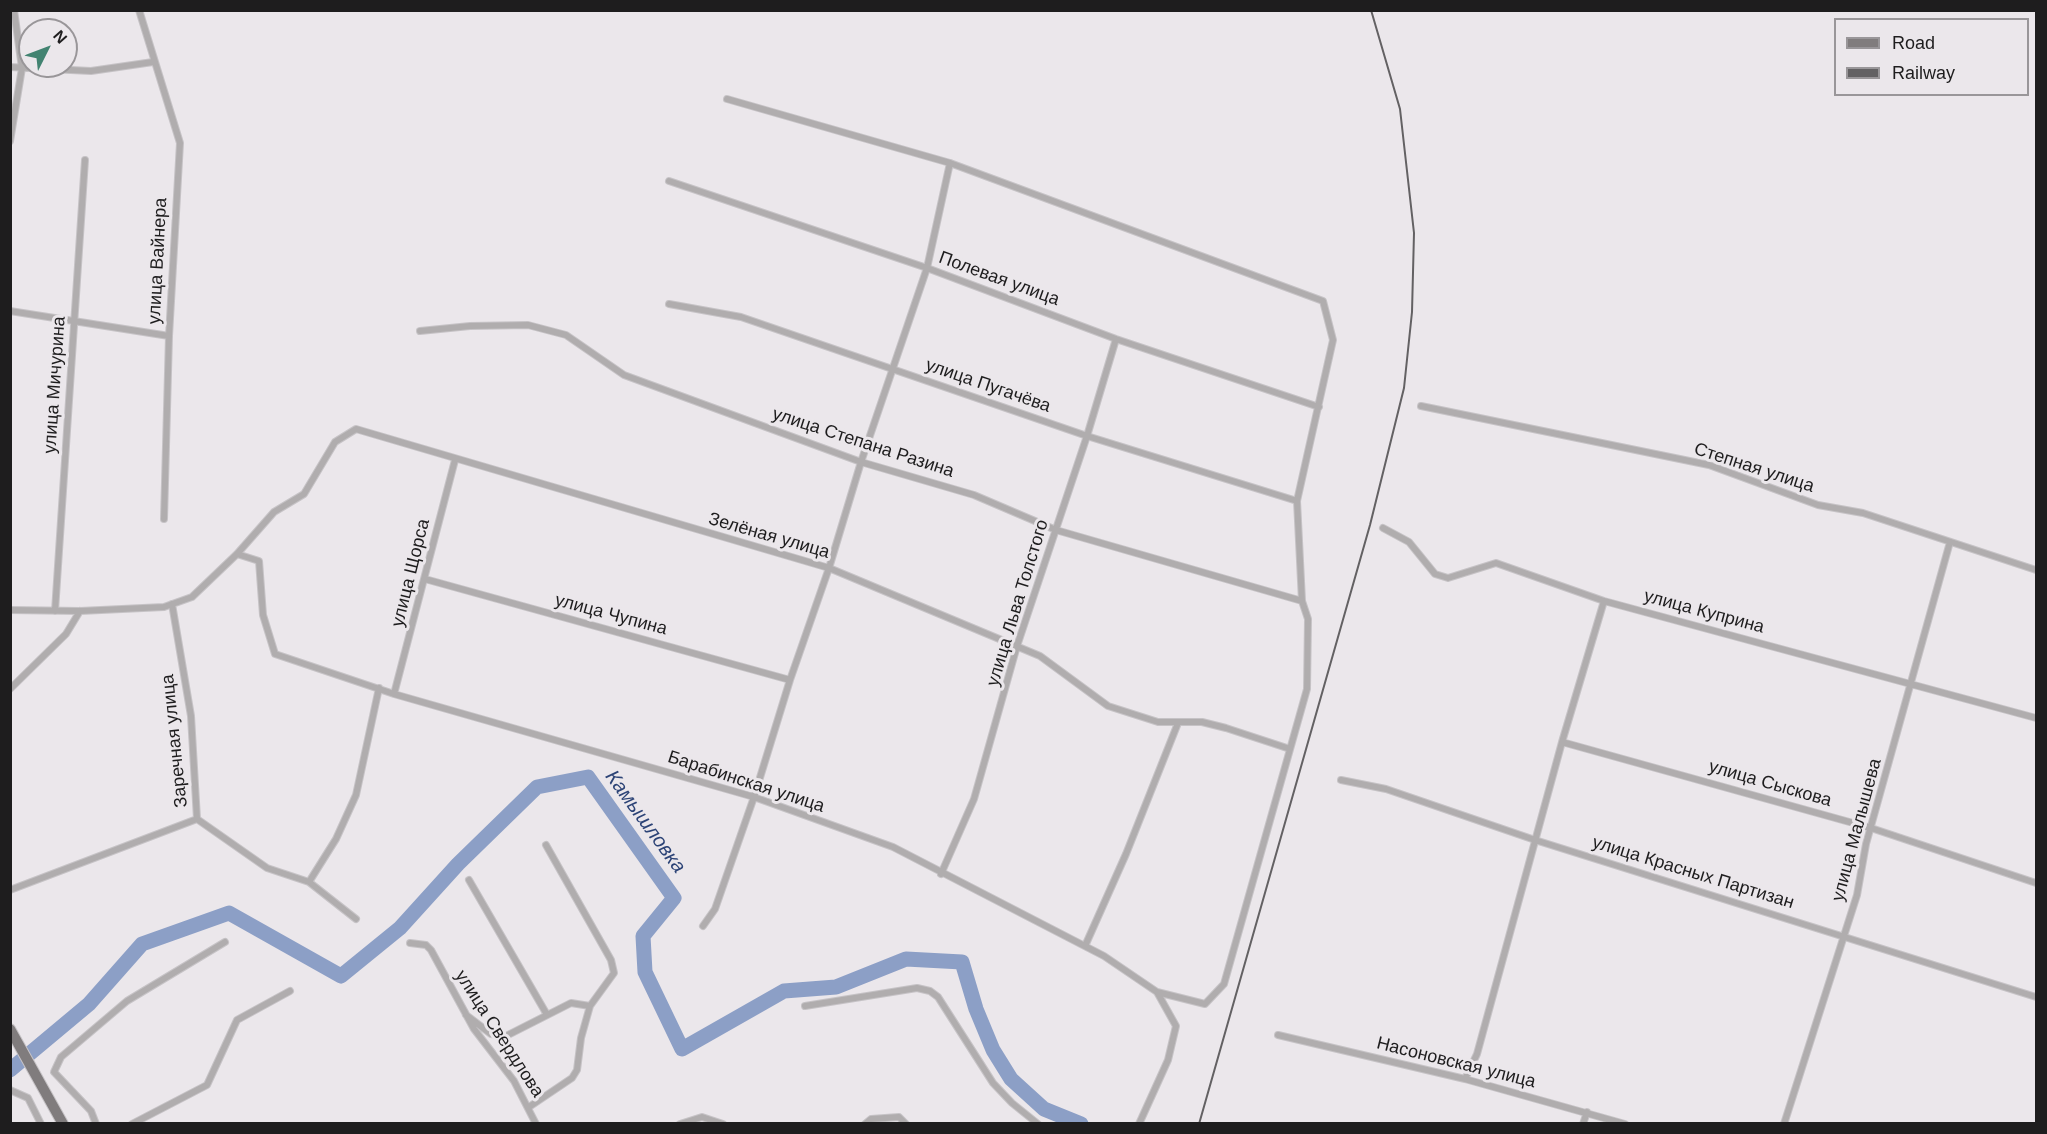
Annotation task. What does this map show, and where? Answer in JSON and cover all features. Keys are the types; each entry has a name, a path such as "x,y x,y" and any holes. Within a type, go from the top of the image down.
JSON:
{"main road":[{"path":"11,1030 63,1124"}],"street":[{"path":"14,10 18,39"},
{"name":"улица Вайнера","path":"139,10 153,62 180,143 169,336 164,519"},
{"path":"78,70 91,71 153,62"},
{"path":"10,141 20,78"},
{"path":"727,99 950,163 1323,301 1333,340 1297,501 1302,600 1308,619 1307,689 1224,984 1204,1004 1157,992"},
{"name":"улица Мичурина","path":"55,611 85,160"},
{"path":"703,926 715,909 754,797 861,462 927,268 950,163"},
{"name":"Полевая улица","path":"669,181 927,268 1116,339 1319,407"},
{"name":"улица Пугачёва","path":"669,304 741,317 1087,436 1297,501"},
{"path":"10,311 169,336"},
{"name":"улица Степана Разина","path":"420,331 528,325 566,335 624,375 861,462 974,495 1056,530 1302,600"},
{"name":"улица Льва Толстого","path":"941,874 974,799 1017,646 1087,436 1116,339"},
{"name":"Степная улица","path":"1421,406 1709,465 1818,505 1863,513 2037,570"},
{"name":"Зелёная улица","path":"237,554 274,512 304,494 335,442 356,429 455,460 829,568 1040,656 1108,706 1158,722 1202,722 1290,749"},
{"name":"улица Щорса","path":"394,694 455,460"},
{"name":"улица Куприна","path":"1383,528 1409,542 1435,574 1448,578 1496,563 1604,601 2037,718"},
{"name":"улица Малышева","path":"1784,1124 1857,895 1871,828 1950,542"},
{"path":"10,610 80,611 164,607 192,597 237,554"},
{"name":"Барабинская улица","path":"237,554 259,561 263,615 275,654 394,694 754,797 893,847 941,874 1104,956 1157,992 1176,1026 1168,1060 1139,1124"},
{"name":"улица Чупина","path":"425,579 790,680"},
{"path":"1465,1079 1477,1054 1562,742 1604,601"},
{"name":"Заречная улица","path":"10,890 197,819 191,716 172,604"},
{"path":"10,689 66,634 80,611"},
{"path":"309,882 336,839 356,795 379,688"},
{"path":"1084,946 1126,854 1178,723"},
{"name":"улица Сыскова","path":"1562,742 1871,828 2037,883"},
{"name":"улица Красных Партизан","path":"1341,780 1386,789 1535,840 2037,997"},
{"path":"197,819 267,868 309,882 356,919"},
{"path":"529,1107 572,1078 577,1070 581,1038 590,1006 614,973 611,960 546,845"},
{"path":"469,880 546,1013"},
{"path":"96,1124 92,1111 54,1072 61,1057 127,1001 225,942"},
{"name":"улица Свердлова","path":"410,944 426,945 430,950 484,1044 514,1081 536,1124"},
{"path":"805,1006 917,988 930,991 938,998 993,1083 1012,1103 1038,1124"},
{"path":"132,1124 207,1085 237,1020 290,991"},
{"path":"466,1014 491,1034 499,1036 521,1029 546,1013 571,1003 590,1006"},
{"name":"Насоновская улица","path":"1278,1035 1465,1079 1625,1124"},
{"path":"10,1090 28,1098 41,1124"},
{"path":"1583,1124 1587,1112"},
{"path":"680,1124 692,1118 702,1117 723,1124"},
{"path":"866,1124 871,1119 899,1117 906,1124"}],"waterway":[{"name":"Камышловка","path":"10,1070 89,1004 142,944 229,913 341,976 400,928 458,864 537,787 588,777 674,898 643,936 645,972 682,1049 784,991 836,987 906,959 962,962 976,1009 993,1050 1011,1079 1044,1109 1081,1124"}],"railway":[{"path":"1199,1124 1370,525 1404,388 1412,312 1414,233 1400,109 1371,10"}]}
